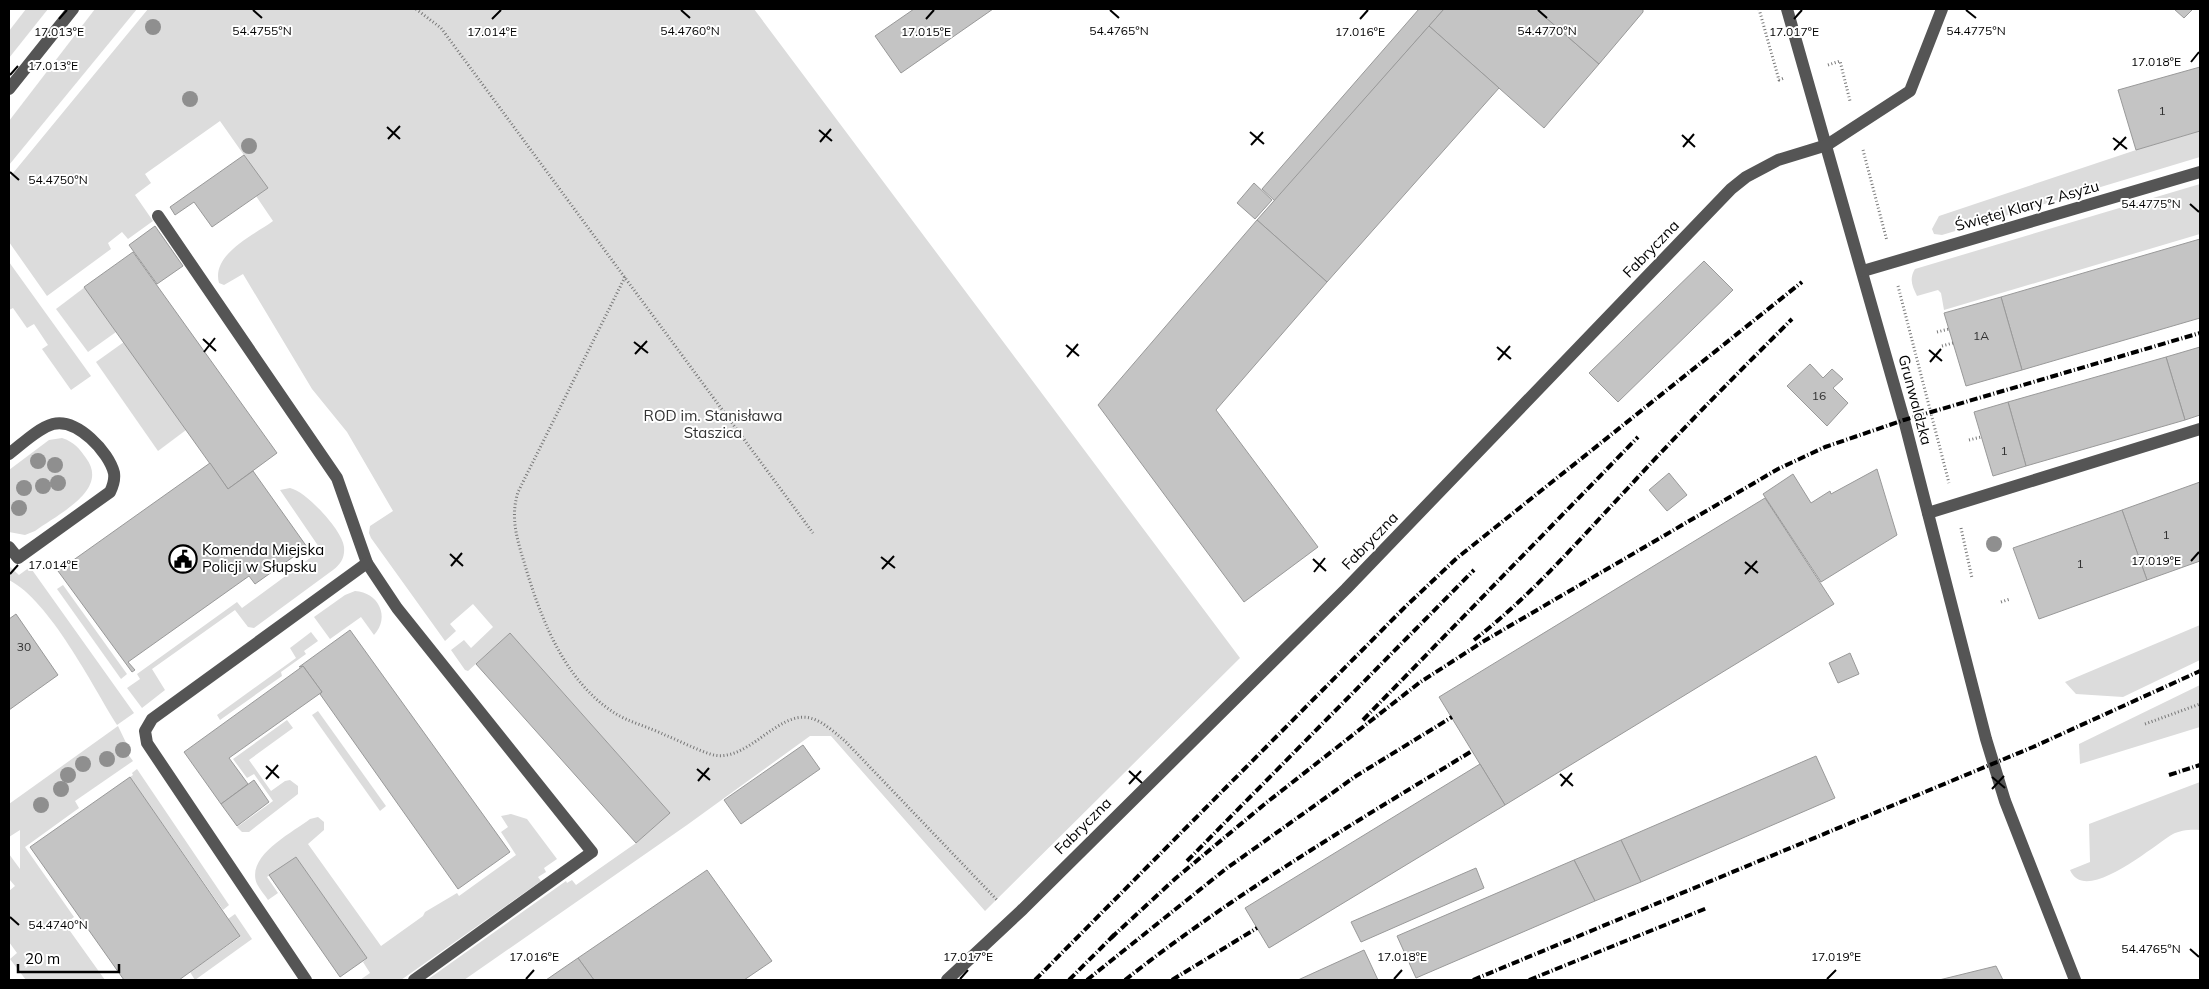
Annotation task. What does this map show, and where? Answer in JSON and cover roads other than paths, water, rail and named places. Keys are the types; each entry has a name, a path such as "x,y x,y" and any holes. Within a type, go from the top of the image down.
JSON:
{"street":[{"path":"9,89 73,9"},
{"name":"Grunwaldzka","path":"1787,9 1863,271 2004,801 2075,980"},
{"name":"Fabryczna","path":"947,980 1015,918 1346,589 1731,190 1746,177 1778,160 1827,145 1910,90 1942,9"},
{"name":"Świętej Klary z Asyżu","path":"1863,271 2200,172"},
{"path":"158,216 337,478 367,563 397,608 592,852 414,980"},
{"path":"9,454 42,429 52,424 62,423 80,429 88,435 112,467 114,475 110,492 18,558 9,547"},
{"path":"1928,513 2200,429"},
{"path":"306,980 147,743 145,731 152,719 367,563"}],"railway":[{"path":"1035,980 1406,606 1457,558 1802,282"},
{"path":"1474,640 1515,605 1554,567 1689,424 1792,319"},
{"path":"1111,938 1176,878 1266,803 1419,683 1484,641 1778,469 1825,447 1904,420 2200,333"},
{"path":"1363,720 1638,437"},
{"path":"1187,861 1474,570"},
{"path":"1473,980 2033,747 2200,671"},
{"path":"1087,980 1227,868 1356,776 1452,717"},
{"path":"1125,980 1166,948 1295,860 1472,751"},
{"path":"2169,775 2200,765"},
{"path":"1529,980 1707,908"},
{"path":"1172,980 1257,928"},
{"path":"1069,980 1115,934"}],"place":[{"name":"Komenda Miejska Policji w Słupsku","path":"183,559"}],"park label":[{"name":"ROD im. Stanisława Staszica","path":"713,424"}]}
